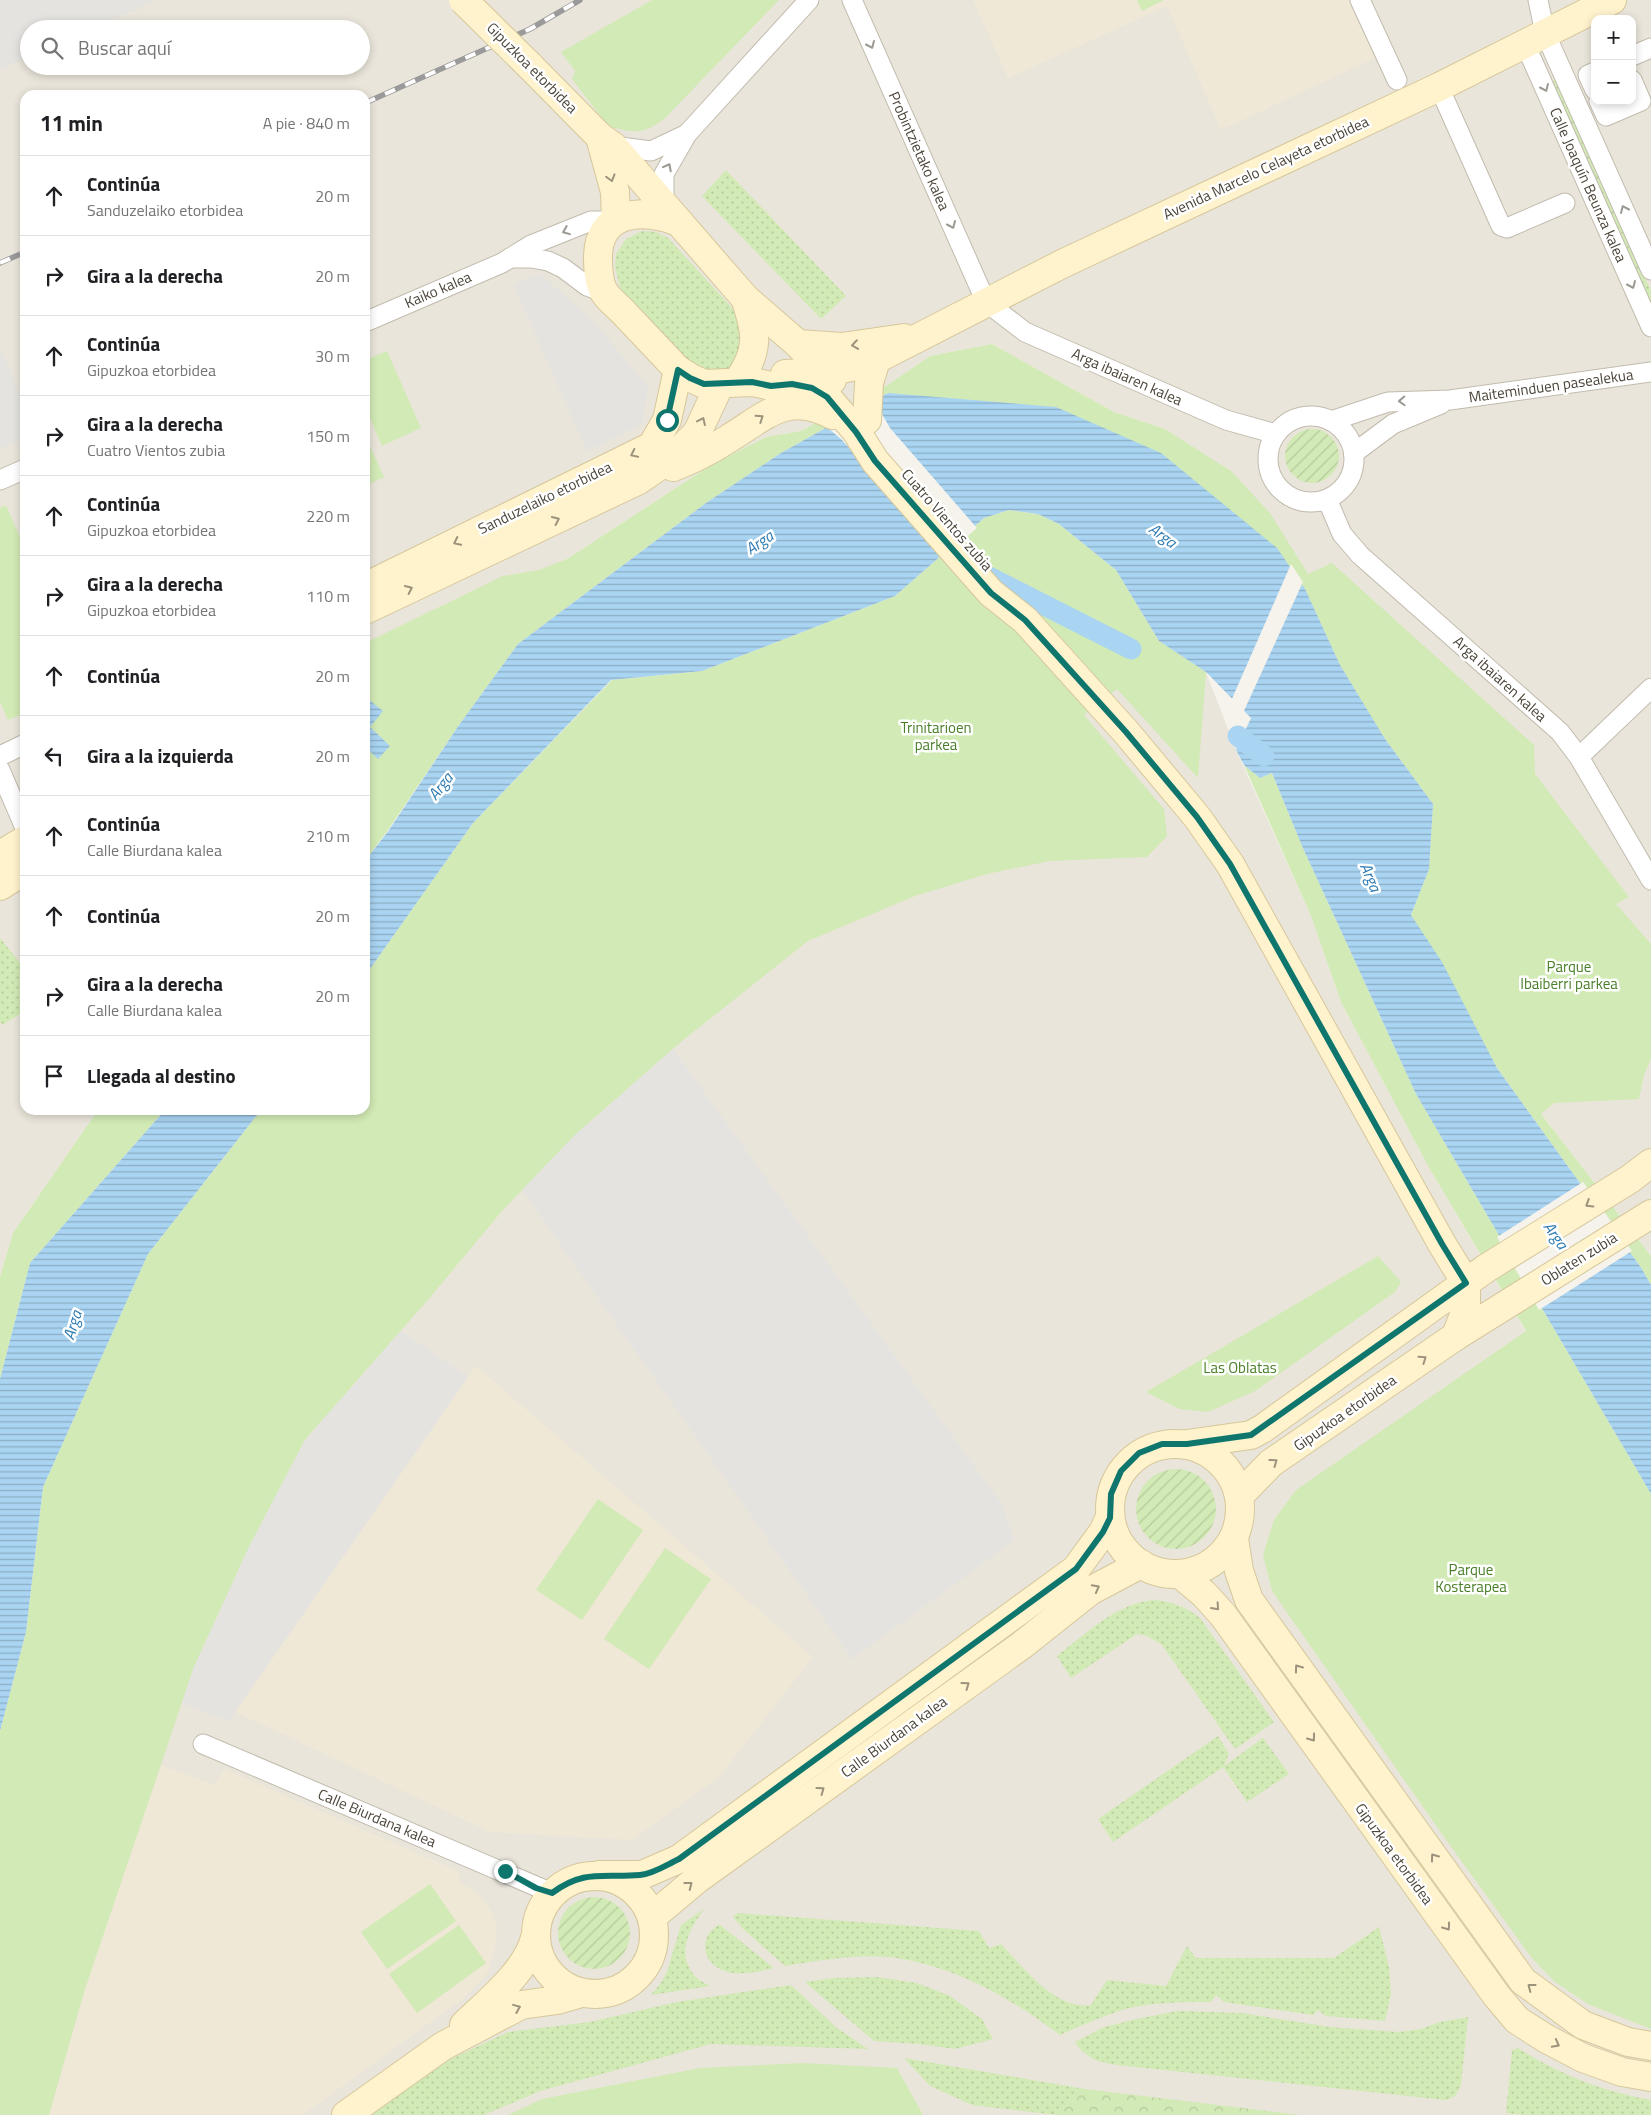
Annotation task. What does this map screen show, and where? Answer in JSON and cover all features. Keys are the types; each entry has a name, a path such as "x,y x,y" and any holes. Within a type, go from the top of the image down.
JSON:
{"street":[{"name":"Gipuzkoa etorbidea","path":"463,0 607,142 672,213 745,298"},
{"path":"810,0 687,134 664,174 672,213 663,216 648,214 631,215 614,220 601,238 598,253 598,271 604,292 678,370 690,378 704,384 737,383 775,374 824,390"},
{"name":"Probintzietako kalea","path":"852,0 986,302"},
{"path":"1360,0 1397,80"},
{"name":"Calle Joaquín Beunza kalea","path":"1538,0 1535,38 1651,327"},
{"name":"Avenida Marcelo Celayeta etorbidea","path":"824,390 867,364 986,302 1077,257 1439,87 1612,0"},
{"name":"Calle Joaquín Beunza kalea","path":"1535,38 1645,241 1651,270"},
{"path":"1636,54 1651,48"},
{"name":"Calle Joaquín Beunza kalea","path":"1439,87 1501,226 1507,228 1565,203"},
{"path":"1636,89 1641,101 1636,103"},
{"path":"1602,105 1606,116 1632,105"},
{"path":"607,142 650,151 687,134"},
{"name":"Gipuzkoa etorbidea","path":"607,142 616,192 614,220"},
{"name":"Kaiko kalea","path":"370,320 510,258 532,245 591,221 614,220"},
{"name":"Kaiko kalea","path":"510,258 531,258 548,261 563,268 587,286 604,292"},
{"path":"745,298 798,344 824,390"},
{"name":"Sanduzelaiko etorbidea","path":"639,480 674,456 697,432 747,368 753,355 755,336 753,321 745,298"},
{"name":"Arga ibaiaren kalea","path":"986,302 1025,332 1226,420 1276,434"},
{"name":"Avenida Marcelo Celayeta etorbidea","path":"798,344 842,347 920,336"},
{"path":"862,426 869,383 876,360"},
{"name":"Sanduzelaiko etorbidea","path":"370,585 652,446 667,420 678,370"},
{"name":"Maiteminduen pasealekua","path":"1331,421 1388,402 1450,400 1651,372"},
{"name":"Sanduzelaiko etorbidea","path":"370,608 639,480 681,464 728,440 773,410 824,390"},
{"name":"Cuatro Vientos zubia","path":"824,390 820,408 832,415 845,427 862,426"},
{"name":"Cuatro Vientos zubia","path":"824,390 888,451 1006,588 1025,620 1126,732 1197,817 1230,864 1442,1244 1476,1276"},
{"name":"Maiteminduen pasealekua","path":"1354,453 1393,424 1450,400"},
{"path":"1307,416 1331,421 1346,435 1354,453 1353,467 1348,480 1339,492 1327,499 1313,502 1287,495 1277,485 1271,473 1268,460 1270,446 1276,434 1284,425 1295,419 1307,416"},
{"path":"0,480 20,474"},
{"name":"Arga ibaiaren kalea","path":"1327,499 1342,534 1360,555 1560,732 1579,757 1651,880"},
{"path":"1579,757 1651,688"},
{"path":"0,756 20,746"},
{"path":"0,770 20,816"},
{"path":"0,855 20,843"},
{"path":"0,886 20,873"},
{"path":"1187,1444 1211,1454 1229,1472 1240,1495 1240,1517 1234,1538 1220,1556 1202,1568 1180,1574 1160,1572 1141,1564 1126,1552 1116,1536 1110,1518 1111,1494 1121,1471 1139,1453 1162,1444 1187,1444 1251,1435 1476,1276 1641,1171"},
{"name":"Oblaten zubia","path":"1508,1304 1651,1214"},
{"path":"1456,1336 1476,1276"},
{"name":"Gipuzkoa etorbidea","path":"1240,1495 1271,1463 1456,1336 1508,1304"},
{"name":"Calle Biurdana kalea","path":"599,1876 642,1875 679,1859 1076,1569 1103,1532 1110,1518"},
{"name":"Gipuzkoa etorbidea","path":"1234,1538 1239,1571 1249,1600 1523,1981 1583,2025 1628,2042 1651,2046"},
{"name":"Calle Biurdana kalea","path":"652,1917 696,1880 1022,1645 1090,1591 1141,1564"},
{"name":"Gipuzkoa etorbidea","path":"1180,1574 1204,1594 1224,1615 1496,1995 1517,2020 1545,2038 1583,2058 1622,2072 1651,2077"},
{"name":"Calle Biurdana kalea","path":"202,1744 505,1871 536,1888 552,1893"},
{"path":"443,2046 509,1981 532,1949 536,1922 542,1906 552,1893 566,1883 582,1877 599,1876 616,1879 632,1888 644,1901 652,1917 654,1934 652,1952 644,1968 632,1981 616,1990 599,1994 581,1992 564,1986 549,1973 539,1957 535,1938"},
{"path":"346,2115 443,2046 521,2005 557,2000 581,1992"}],"shaded area":[{"path":"0,0 1651,0 1651,1256 1541,1114 1553,1103 1165,429 1114,412 992,344 930,356 889,384 801,431 766,437 711,465 567,559 370,786 370,90 20,90 20,1115 95,1115 13,1233 0,1277"},
{"path":"0,0 156,0 112,20 20,20 20,61 0,70"},
{"path":"973,0 1348,0 1375,58 1221,130 1167,6 1008,78"},
{"path":"541,274 596,325 648,387 642,424 587,451 513,284"},
{"path":"2,352 20,393 20,440 0,449 0,353"},
{"path":"1206,672 1236,750 1311,916 1341,1002 1428,1166 1651,1544 1651,2115 0,2115 363,1115 370,1115 370,1103 626,733"},
{"path":"673,1049 1001,1503 1015,1540 852,1659 522,1190 575,1135"},
{"path":"401,1331 468,1377 229,1721 182,1703 194,1667 249,1547 305,1440"},
{"path":"476,1366 813,1657 719,1777 632,1840 490,1832 234,1711"},
{"path":"161,1765 214,1785 224,1769 460,1872 458,1881 477,1893 489,1907 497,1926 495,1948 488,1972 465,1997 303,2115 49,2115 85,1989"}],"green space":[{"path":"652,0 779,0 657,124 638,131 609,127 572,79 575,71 561,52"},
{"path":"1137,0 1164,0 1142,11"},
{"path":"1555,80 1651,291 1651,308 1549,83"},
{"path":"726,170 846,296 821,319 702,196"},
{"path":"642,231 656,232 668,238 736,312 746,329 733,367 723,372 695,369 621,292 615,267 616,254 626,239"},
{"name":"Parque Ibaiberri parkea","path":"992,344 1114,412 1165,429 1231,471 1270,513 1308,574 1332,563 1534,745 1535,774 1629,897 1616,904 1651,944 1651,1059 1644,1075 1639,1099 1554,1103 1541,1114 1651,1256 1651,1285 1642,1269 1497,1068 1411,915 1429,869 1433,804 1385,739 1340,665 1305,589 888,393 781,453 706,503 518,644 459,725 370,854 370,641 503,576 539,570 567,559 711,465 766,437 801,431 889,384 930,356"},
{"path":"387,351 421,428 382,446 370,418 370,358"},
{"path":"1307,429 1317,429 1327,433 1335,441 1339,456 1335,471 1327,479 1317,483 1307,483 1297,479 1289,471 1285,461 1285,451 1289,441 1297,433"},
{"path":"370,446 384,477 370,484"},
{"path":"6,505 20,537 20,715 8,720 0,702 0,508"},
{"name":"Trinitarioen parkea","path":"1009,510 1038,514 1059,524 1116,570 1159,641 1206,672 1198,778 1117,689 1084,715 1164,809 1167,836 1147,857 1050,861 987,874 915,896 808,941 682,1041 575,1135 502,1211 432,1295 305,1440 249,1547 194,1667 85,1989 49,2115 0,2115 0,1731 26,1632 43,1487 148,1254 257,1115 370,1115 370,969 473,823 612,680 702,671 895,596 984,518"},
{"name":"Parque Kosterapea","path":"1244,765 1260,778 1272,773 1302,846 1416,1094 1651,1494 1651,2029 1588,2004 1555,1982 1531,1957 1449,1844 1272,1591 1263,1555 1274,1520 1296,1490 1526,1331 1428,1166 1341,1002 1311,916"},
{"path":"0,938 20,963 20,1014 2,1025 0,1021"},
{"path":"95,1115 161,1115 30,1263 0,1379 0,1277 13,1233"},
{"name":"Las Oblatas","path":"1378,1256 1401,1282 1395,1292 1255,1391 1208,1412 1179,1409 1146,1392"},
{"path":"1168,1469 1184,1469 1205,1480 1216,1501 1216,1517 1205,1538 1184,1549 1168,1549 1154,1543 1142,1531 1136,1517 1136,1501 1142,1487 1154,1475"},
{"path":"598,1499 643,1530 582,1620 536,1590"},
{"path":"665,1548 711,1579 649,1669 604,1639"},
{"path":"1155,1600 1179,1606 1200,1618 1274,1722 1235,1749 1162,1645 1147,1636 1137,1634 1071,1678 1057,1656 1103,1620 1115,1613 1141,1602"},
{"path":"1218,1736 1229,1754 1224,1766 1263,1738 1289,1774 1247,1802 1223,1767 1113,1842 1098,1819"},
{"path":"430,1884 456,1921 387,1969 361,1932"},
{"path":"594,1897 614,1903 624,1913 630,1933 624,1953 614,1963 594,1969 574,1963 564,1953 558,1933 564,1913 574,1903"},
{"path":"704,1909 694,1924 687,1940 686,1957 695,1977 710,1986 651,1995 667,1972 681,1925"},
{"path":"738,1913 979,1931 989,1948 1001,1944 1041,1985 1065,2001 1078,2005 1091,2005 1107,1980 1166,1986 1187,1946 1196,1958 1334,1958 1379,1927 1389,1967 1391,1994 1385,2021 1326,2016 1318,2010 1313,2015 1224,2002 1216,1995 1211,2002 1179,2002 1125,2009 1060,2035 1021,2008 979,1984 934,1967 911,1961 888,1957 862,1956 785,1966 743,1929 733,1917"},
{"path":"719,1924 774,1968 740,1973 728,1972 715,1966 707,1956 705,1942 709,1934"},
{"path":"459,1925 486,1963 417,2013 389,1974"},
{"path":"876,1977 917,1983 950,1996 982,2019 993,2039 955,2049 874,2041 805,1982 834,1978"},
{"path":"791,1985 837,2028 868,2049 711,2044 540,2091 484,2115 370,2115 442,2063 508,2032 590,2022 677,2002"},
{"path":"1178,2011 1242,2013 1330,2027 1399,2032 1421,2029 1440,2022 1468,2017 1461,2085 1455,2096 1445,2100 1126,2066 1091,2058 1075,2042 1104,2027"},
{"path":"1518,2048 1549,2066 1582,2081 1633,2097 1651,2100 1651,2115 1527,2115 1506,2113 1512,2050"},
{"path":"904,2058 1085,2089 1057,2115 972,2105 930,2086"},
{"path":"803,2063 897,2068 923,2115 508,2115 542,2099 700,2068"},
{"path":"1085,2089 1300,2115 1057,2115"}],"water":[{"name":"Arga","path":"888,393 1056,407 1161,453 1277,548 1305,589 1340,665 1385,739 1433,804 1429,869 1411,915 1442,962 1497,1068 1642,1269 1651,1285 1651,1494 1416,1094 1302,846 1272,773 1260,778 1244,765 1236,750 1251,718 1206,672 1159,641 1116,570 1059,524 1038,514 1009,510 984,518 895,596 702,671 611,680 473,823 370,969 370,855 389,830 459,725 518,644 706,503 781,453"},
{"path":"370,701 383,711 370,727"},
{"path":"370,727 390,746 378,759 370,752"},
{"name":"Arga","path":"161,1115 257,1115 148,1254 43,1487 26,1632 0,1731 0,1379 30,1263"}],"pier":[{"path":"879,398 882,414 890,428 977,528 945,556 842,440 828,428"},
{"path":"1291,564 1303,582 1243,713 1231,701"},
{"path":"1583,1182 1632,1251 1539,1310 1497,1237"}],"waterway":[{"path":"973,569 1131,649"},
{"path":"1238,736 1264,756"}],"railway":[{"path":"370,101 530,29 580,0"},
{"path":"0,263 20,254"}],"route":[{"path":"505,1871 536,1888 552,1893 566,1883 582,1877 642,1875 679,1859 1076,1569 1103,1532 1110,1518 1111,1494 1121,1471 1139,1453 1162,1444 1187,1444 1251,1435 1466,1283 1442,1244 1230,864 1197,817 1126,732 1025,620 991,593 875,461 856,432 827,397 812,388 792,384 771,386 752,382 738,382 704,384 678,370 667,420"}]}
